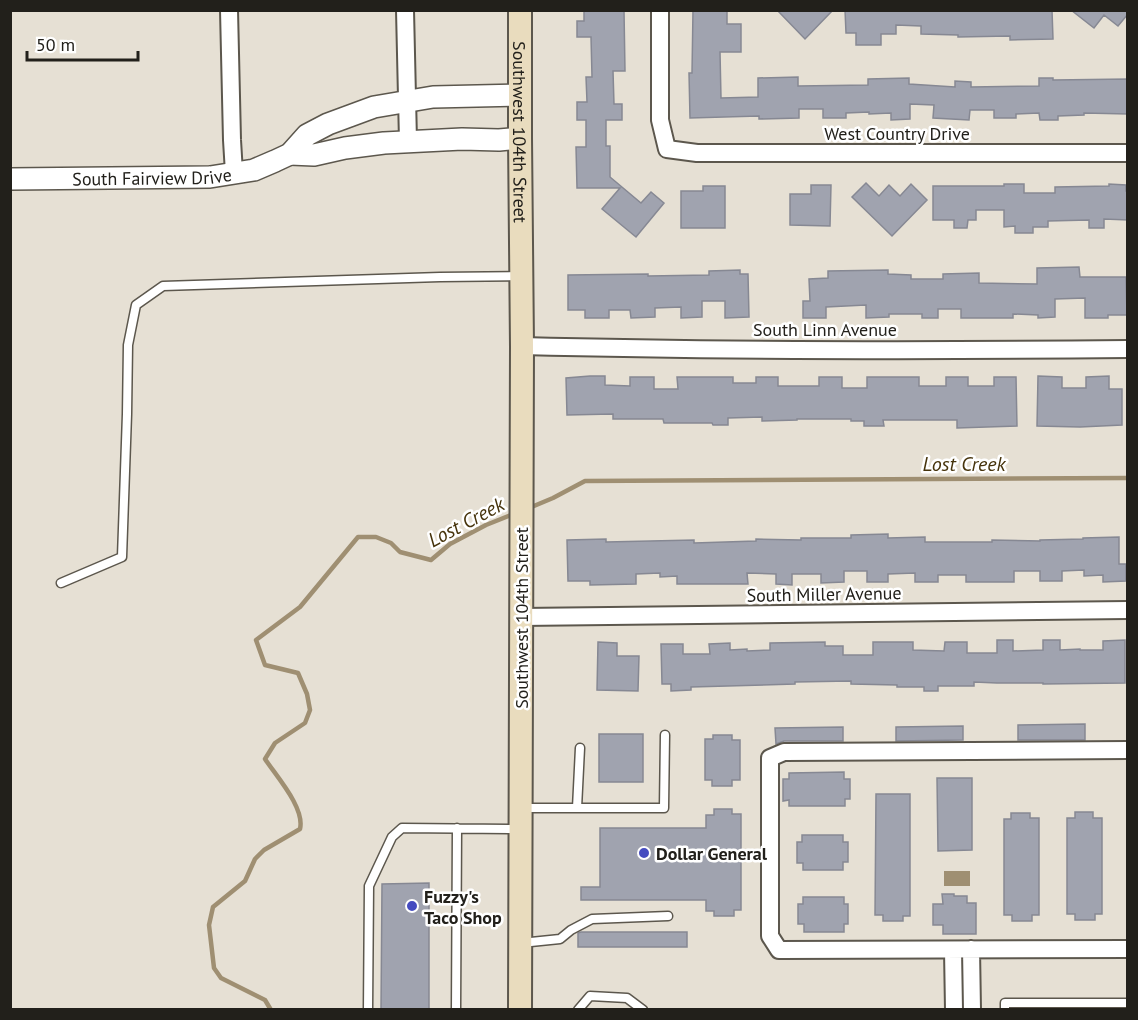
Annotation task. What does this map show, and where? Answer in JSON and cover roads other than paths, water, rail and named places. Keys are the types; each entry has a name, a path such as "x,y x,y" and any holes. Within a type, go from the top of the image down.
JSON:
{"main road":[{"name":"Southwest 104th Street","path":"520,10 522,346 520,1010"}],"street":[{"path":"229,10 234,173"},
{"path":"405,10 408,141"},
{"name":"West Country Drive","path":"660,10 660,120 667,150 697,153 1128,153"},
{"name":"South Fairview Drive","path":"10,179 210,177 254,170 290,154 307,135 328,124 374,107 433,97 520,95"},
{"name":"South Fairview Drive","path":"290,154 314,155 345,148 408,141 520,138"},
{"name":"South Linn Avenue","path":"522,346 962,350 1128,349"},
{"name":"South Miller Avenue","path":"521,617 1128,610"},
{"path":"1128,750 784,752 770,758 770,936 779,950 1128,949"},
{"path":"971,949 972,1010"},
{"path":"953,950 954,1010"}],"lane":[{"path":"61,583 122,557 128,414 128,345 136,305 163,286 521,276"},
{"path":"368,1010 369,886 392,837 402,828 457,828 577,808 663,808 665,735"},
{"path":"577,808 580,748"},
{"path":"456,1010 457,828"},
{"path":"520,943 560,939 571,930 592,919 668,916"},
{"path":"578,1010 590,996 627,998 643,1010"},
{"path":"1005,1010 1005,1003 1128,1003"}],"waterway":[{"name":"Lost Creek","path":"529,508 585,481 1128,478"},
{"name":"Lost Creek","path":"271,1010 265,1000 221,978 214,968 209,925 213,907 245,881 255,859 264,850 300,829 294,802 265,759 275,743 305,723 310,710 307,694 298,673 265,665 256,640 300,607 358,537 376,537 391,543 400,552 431,560 450,544 486,525 516,513"}],"place":[{"name":"Dollar General","path":"644,853"},
{"name":"Fuzzy's Taco Shop","path":"412,906"}]}
